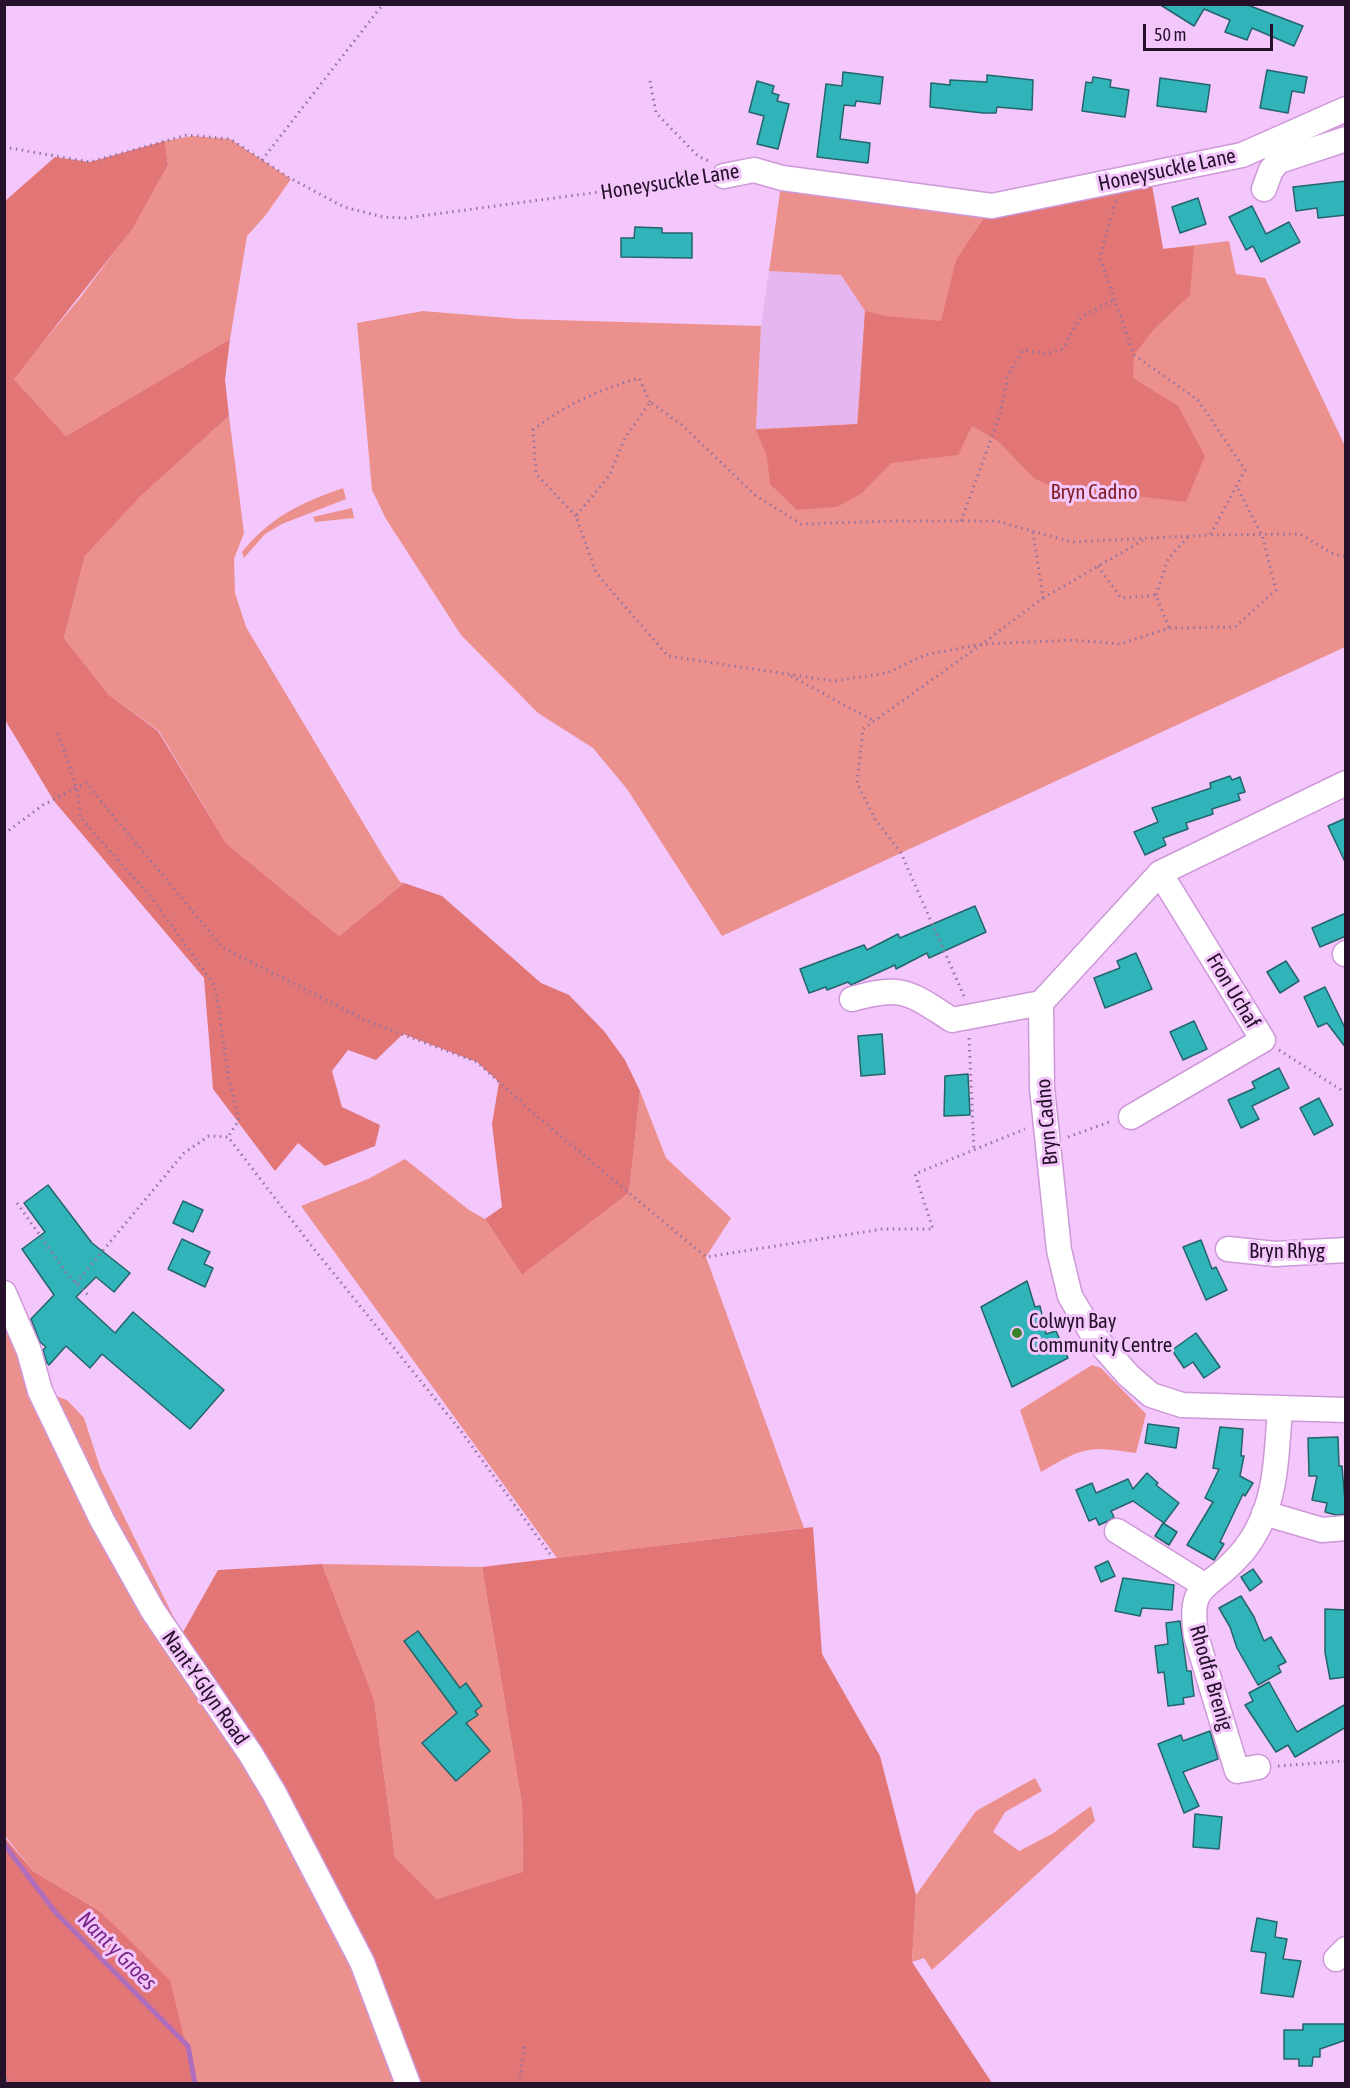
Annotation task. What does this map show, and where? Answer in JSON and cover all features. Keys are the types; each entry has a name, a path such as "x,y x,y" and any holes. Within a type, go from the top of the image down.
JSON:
{"street":[{"name":"Honeysuckle Lane","path":"729,174 754,170 782,178 992,206 1242,155 1346,109"},
{"path":"1264,189 1271,170 1279,161 1346,139"},
{"path":"852,999 895,990 908,992 952,1020 1041,1003 1160,873 1346,783"},
{"name":"Fron Uchaf","path":"1131,1117 1263,1041 1160,873"},
{"name":"Bryn Cadno","path":"1041,1003 1042,1088 1059,1250 1070,1296 1093,1335 1128,1375 1151,1395 1182,1405 1280,1410 1346,1410"},
{"name":"Bryn Rhyg","path":"1228,1249 1275,1254 1346,1250"},
{"name":"Nant-Y-Glyn Road","path":"4,1293 29,1352 40,1391 102,1520 153,1611 250,1753 274,1793 362,1962 408,2084"},
{"name":"Rhodfa Brenig","path":"1258,1767 1237,1771 1196,1636 1193,1613 1196,1597 1204,1585 1238,1558 1254,1534 1264,1513 1274,1470 1280,1410"},
{"path":"1264,1513 1322,1530 1346,1528"},
{"path":"1117,1531 1132,1552 1204,1585"}],"path":[{"path":"262,160 383,4"},
{"path":"650,81 656,113 698,156 729,174"},
{"name":"Honeysuckle Lane","path":"4,147 90,162 188,135 230,139 344,207 382,217 406,218 729,174"},
{"path":"1122,180 1100,257 1134,355 1198,400 1245,470 1210,535"},
{"path":"961,521 999,415 1008,375 1023,350 1047,354 1062,349 1081,317 1115,300"},
{"path":"1237,487 1263,534 1276,590 1235,627 1169,628 1120,644 1073,640 982,644 926,655 887,673 833,681 668,656 596,573 576,516 536,474 533,430 554,413 594,392 639,378 650,402 682,425 755,495 801,524 996,521 1072,542 1210,535 1263,534 1300,534 1335,555 1346,556"},
{"path":"576,516 609,476 625,438 650,402"},
{"path":"1033,532 1042,598"},
{"path":"1169,628 1156,595 1168,559 1190,536"},
{"path":"901,853 875,819 857,783 863,729 1042,598 1146,538"},
{"path":"1098,566 1121,598 1156,595"},
{"path":"788,675 874,721"},
{"path":"58,732 77,789 81,818 152,898 215,986 229,1080 239,1120 228,1137"},
{"path":"4,834 43,805 86,783 223,948 369,1022 477,1062 538,1118 706,1257 883,1229 933,1229 915,1174 1046,1120"},
{"path":"1263,1041 1346,1093"},
{"path":"1049,1144 1115,1120 1131,1117"},
{"path":"76,1283 184,1154 208,1136 228,1137 314,1249 461,1431 550,1554"},
{"path":"17,1203 76,1283 89,1296"},
{"path":"1258,1767 1346,1761"},
{"path":"519,2084 525,2044"},
{"path":"4,2074 9,2084"}],"shaded area":[{"path":"769,271 841,275 865,311 858,424 756,430 761,326"}],"green space":[{"path":"192,136 230,139 291,179 265,216 247,236 230,339 66,436 13,378 80,298 135,224 168,165 165,141"},
{"path":"165,141 168,165 133,228 14,379 66,436 230,339 225,380 229,416 141,496 85,556 64,638 109,695 158,731 226,843 339,936 404,883 442,896 541,983 569,995 604,1031 625,1060 640,1091 629,1193 522,1275 485,1219 502,1207 492,1124 499,1082 477,1062 403,1034 376,1060 348,1050 332,1071 342,1107 380,1125 375,1146 325,1166 298,1143 275,1171 213,1089 204,978 54,801 5,720 5,201 55,157 90,162"},
{"name":"Bryn Cadno","path":"1150,174 1163,249 1229,241 1236,274 1265,278 1345,446 1345,647 722,936 627,789 593,748 538,713 461,635 386,519 372,490 357,323 423,311 520,319 761,326 756,429 857,424 865,311 841,275 769,271 782,178 992,206"},
{"path":"1150,174 1163,249 1194,246 1190,295 1154,329 1134,355 1133,378 1178,406 1205,456 1186,502 1110,493 1078,499 1034,478 998,441 972,426 958,455 891,463 862,493 837,507 797,510 770,484 767,457 756,430 858,424 865,311 886,316 941,321 956,260 992,206"},
{"path":"229,416 244,533 234,559 235,593 246,627 383,856 400,882 404,883 339,936 226,843 159,731 109,695 64,638 85,556 141,496"},
{"path":"343,488 346,499 282,524 265,534 244,558 242,552 275,520 300,505"},
{"path":"352,508 354,518 315,522 313,517"},
{"path":"640,1091 666,1158 731,1218 706,1257 804,1528 557,1558 301,1206 368,1179 405,1159 469,1210 485,1219 522,1275 629,1193"},
{"path":"4,1325 14,1333 150,1627 185,1681 226,1732 270,1795 408,2083 195,2083 169,1980 101,1912 33,1871 5,1836"},
{"path":"1092,1365 1101,1368 1146,1414 1136,1453 1086,1450 1041,1472 1020,1410"},
{"path":"47,1393 67,1400 84,1418 101,1470 182,1634 175,1638"},
{"path":"813,1527 822,1654 880,1756 916,1895 912,1962 992,2083 408,2083 362,1962 182,1634 218,1570 322,1564 374,1699 395,1857 437,1899 523,1872 522,1804 482,1567"},
{"path":"322,1564 482,1567 522,1804 523,1873 437,1899 395,1857 374,1699"},
{"path":"1035,1778 1042,1791 1005,1812 993,1832 1019,1851 1052,1834 1091,1806 1095,1821 932,1970 924,1958 912,1962 916,1895 976,1811"},
{"path":"4,1837 33,1871 101,1912 170,1980 195,2083 5,2083"}],"building":[{"path":"1159,4 1245,4 1303,26 1294,46 1252,28 1247,40 1225,32 1230,20 1204,9 1194,26"},
{"path":"1267,70 1307,77 1304,93 1292,91 1288,113 1260,108"},
{"path":"843,72 883,77 880,104 856,101 855,106 844,105 840,139 870,143 868,163 817,157 826,84 842,86"},
{"path":"987,75 1033,80 1032,110 997,107 996,113 983,113 930,107 931,83 950,85 950,80 987,82"},
{"path":"1093,77 1111,80 1110,87 1129,90 1125,117 1082,111 1086,82 1092,83"},
{"path":"1160,78 1210,85 1206,112 1157,106"},
{"path":"757,81 774,86 772,93 779,95 777,101 789,104 778,149 757,144 764,116 749,112"},
{"path":"1346,181 1346,215 1318,218 1317,208 1296,211 1293,187"},
{"path":"1198,198 1206,224 1180,233 1172,207"},
{"path":"1252,206 1266,234 1289,222 1300,242 1261,262 1253,246 1246,250 1229,217"},
{"path":"635,227 662,228 662,233 692,233 692,258 621,257 621,238 634,238"},
{"path":"1230,776 1232,780 1240,777 1245,792 1238,794 1240,800 1212,809 1213,814 1186,823 1188,829 1163,838 1166,845 1145,855 1134,832 1158,822 1152,808 1211,788 1210,783"},
{"path":"1346,818 1346,864 1328,826"},
{"path":"975,906 986,932 929,958 927,953 896,969 895,965 851,985 848,982 827,990 826,987 809,993 800,969 864,945 867,950 898,934 900,938"},
{"path":"1346,913 1346,936 1320,947 1312,928"},
{"path":"1136,953 1152,989 1105,1008 1094,978 1120,968 1117,961"},
{"path":"1286,961 1299,981 1280,993 1267,972"},
{"path":"1325,987 1346,1030 1346,1048 1327,1023 1318,1027 1304,997"},
{"path":"1194,1021 1207,1049 1183,1060 1170,1032"},
{"path":"882,1034 885,1074 861,1076 858,1036"},
{"path":"1279,1068 1289,1088 1252,1106 1259,1119 1241,1128 1228,1100 1255,1088 1252,1082"},
{"path":"968,1074 970,1115 944,1116 945,1076"},
{"path":"1319,1098 1333,1125 1314,1135 1300,1108"},
{"path":"48,1185 92,1243 130,1273 114,1292 96,1277 76,1297 115,1333 133,1312 224,1390 190,1429 102,1354 90,1368 66,1346 49,1365 47,1363 43,1350 46,1347 40,1342 31,1319 54,1295 22,1249 45,1232 24,1203"},
{"path":"183,1201 203,1210 193,1232 173,1223"},
{"path":"182,1239 210,1252 204,1264 213,1268 205,1287 168,1269"},
{"path":"1201,1240 1212,1269 1216,1267 1227,1290 1206,1300 1183,1247"},
{"name":"Colwyn Bay Community Centre","path":"1027,1281 1035,1307 1040,1306 1046,1334 1056,1331 1068,1358 1012,1387 981,1307"},
{"path":"1196,1333 1220,1367 1204,1378 1193,1362 1184,1368 1172,1350"},
{"path":"1148,1424 1179,1428 1176,1448 1145,1443"},
{"path":"1220,1427 1243,1429 1241,1456 1244,1456 1240,1476 1253,1483 1245,1496 1243,1494 1220,1542 1224,1544 1214,1560 1187,1545 1213,1502 1205,1498 1219,1469 1213,1468"},
{"path":"1338,1437 1339,1466 1342,1466 1346,1514 1336,1515 1325,1512 1327,1503 1312,1500 1317,1476 1309,1476 1308,1438"},
{"path":"1147,1473 1158,1483 1156,1485 1179,1503 1164,1523 1133,1501 1111,1511 1114,1517 1108,1521 1099,1525 1096,1518 1089,1521 1076,1490 1092,1483 1096,1493 1128,1479 1133,1489"},
{"path":"1163,1523 1177,1532 1169,1545 1155,1536"},
{"path":"1108,1561 1115,1576 1101,1582 1095,1567"},
{"path":"1253,1569 1262,1582 1250,1591 1241,1577"},
{"path":"1123,1578 1174,1585 1172,1610 1142,1608 1140,1616 1115,1611"},
{"path":"1241,1596 1254,1617 1264,1641 1271,1637 1286,1662 1278,1666 1281,1672 1258,1685 1237,1648 1230,1627 1219,1608"},
{"path":"1325,1609 1346,1610 1346,1677 1330,1679 1325,1652"},
{"path":"1180,1621 1187,1671 1191,1671 1194,1696 1183,1698 1184,1704 1168,1706 1164,1672 1158,1673 1155,1646 1168,1644 1166,1623"},
{"path":"418,1631 460,1688 466,1683 482,1706 475,1711 478,1715 466,1723 490,1751 456,1781 422,1743 457,1713 404,1641"},
{"path":"1269,1682 1297,1732 1346,1704 1346,1727 1295,1757 1288,1745 1276,1752 1245,1705 1253,1701 1249,1693"},
{"path":"1210,1731 1218,1759 1183,1772 1199,1806 1184,1813 1158,1744 1181,1735 1183,1741"},
{"path":"1195,1814 1222,1817 1219,1849 1193,1847"},
{"path":"1257,1918 1277,1922 1275,1937 1287,1939 1283,1959 1301,1961 1293,1997 1261,1993 1266,1953 1251,1951"},
{"path":"1303,2024 1346,2024 1346,2040 1320,2049 1320,2057 1313,2057 1312,2066 1299,2066 1299,2059 1284,2059 1284,2030 1303,2030"}],"waterway":[{"name":"Nant y Groes","path":"4,1844 56,1913 188,2046 195,2084"}],"place":[{"name":"Colwyn Bay Community Centre","path":"1017,1333"}]}
